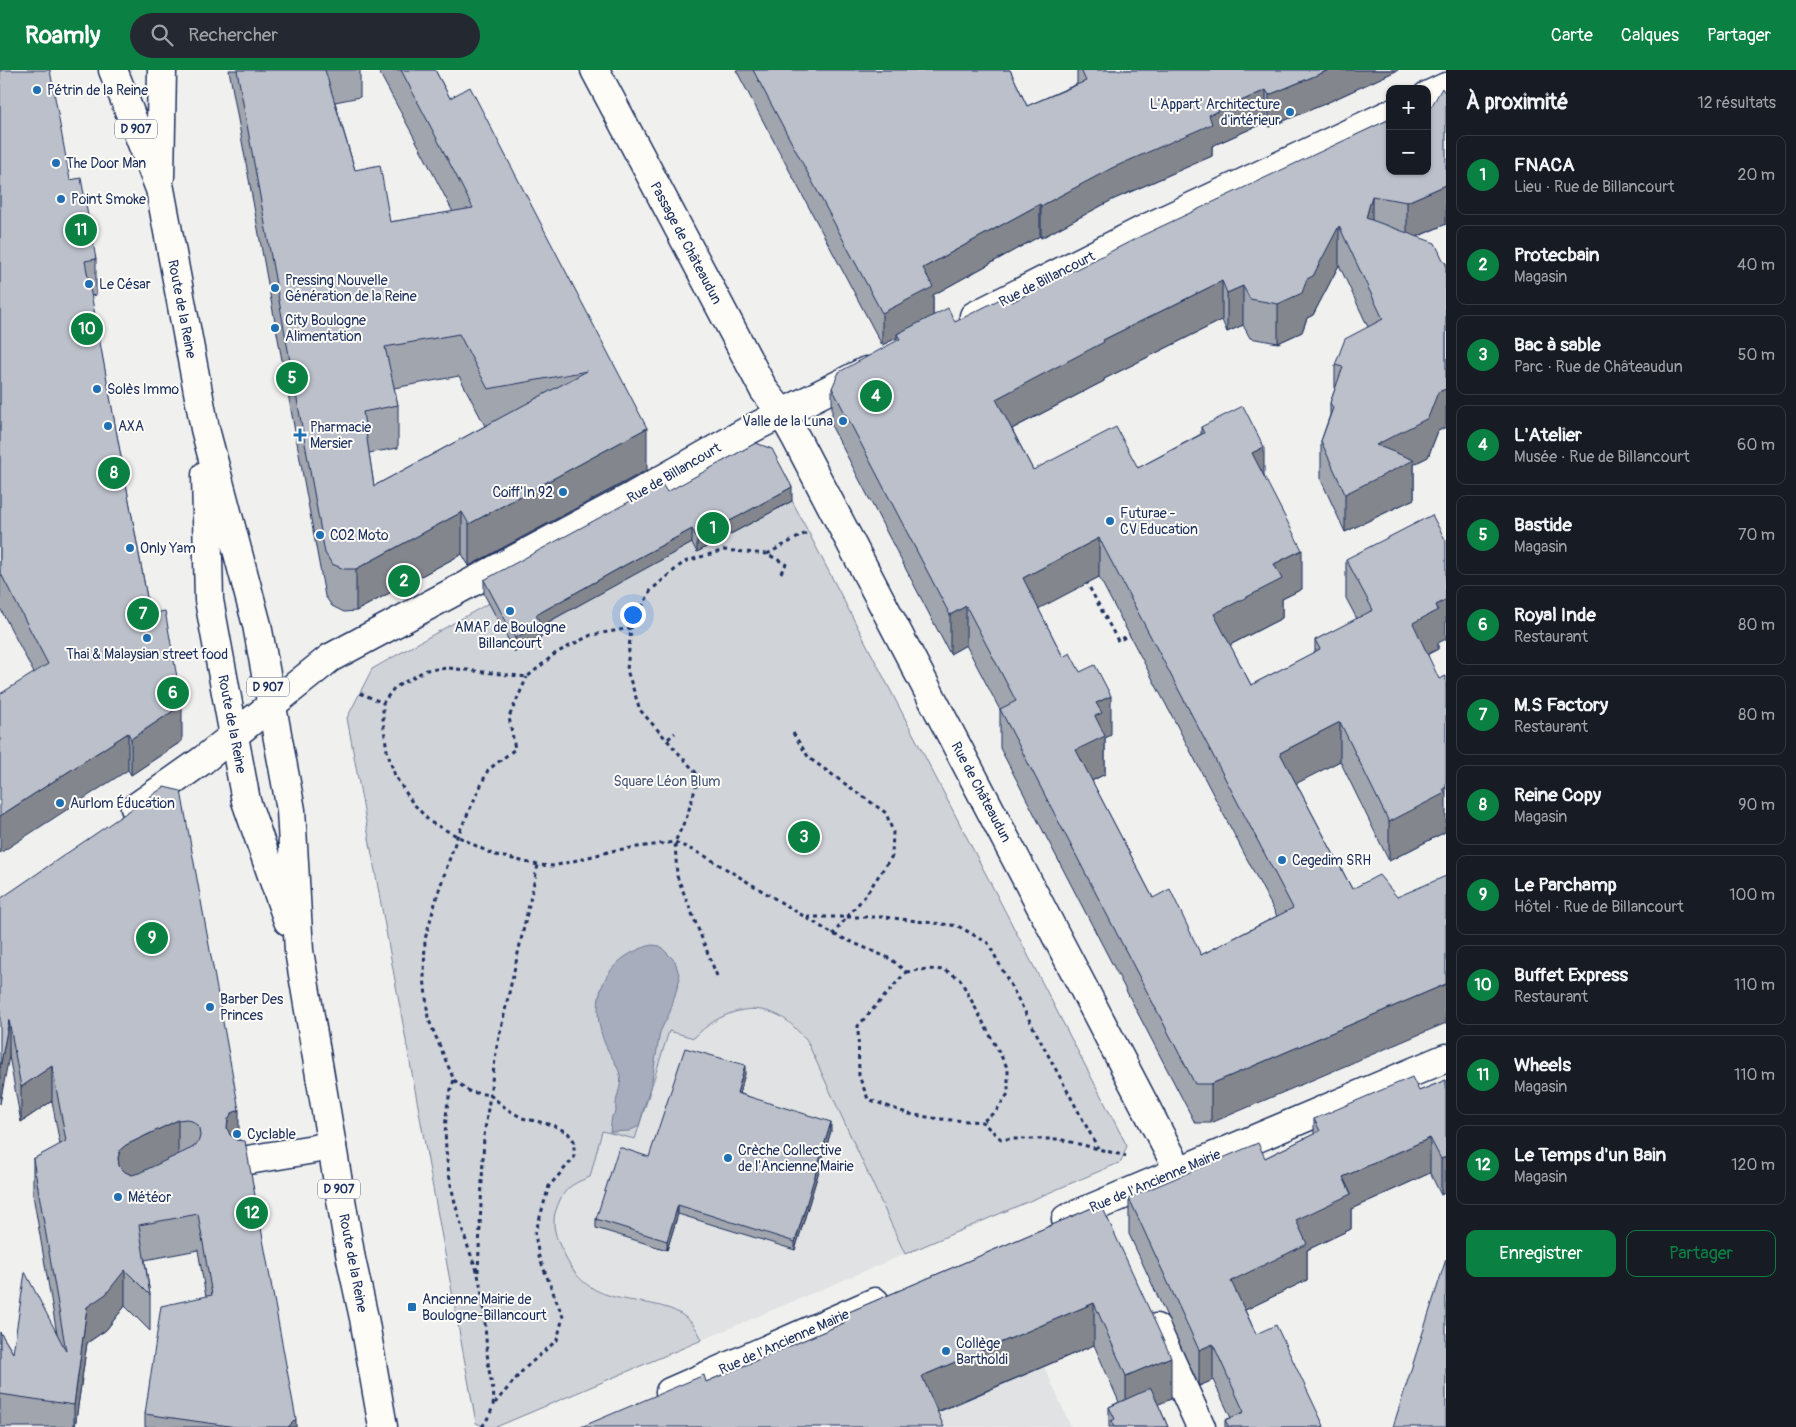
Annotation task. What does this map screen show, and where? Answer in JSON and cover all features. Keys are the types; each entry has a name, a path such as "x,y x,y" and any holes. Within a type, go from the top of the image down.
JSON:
{"street":[{"name":"Route de la Reine","path":"113,70 160,189 205,429 257,625 291,810 299,951 351,1260 364,1318 383,1427"},
{"name":"Route de la Reine","path":"160,189 164,78 162,70"},
{"name":"Passage de Châteaudun","path":"595,70 764,390 782,413"},
{"path":"1431,94 1446,87"},
{"name":"Rue de Billancourt","path":"950,328 1149,227 1386,116"},
{"name":"Rue de Billancourt","path":"112,823 202,760 330,658 633,496 782,413 888,359"},
{"name":"Rue de Châteaudun","path":"782,413 1179,1171"},
{"name":"Route de la Reine","path":"205,429 209,600 246,801 299,951"},
{"name":"Rue de l'Ancienne Mairie","path":"1045,1229 1446,1058"},
{"path":"242,1160 332,1146"},
{"path":"1099,1205 1111,1232"},
{"name":"Rue de l'Ancienne Mairie","path":"643,1404 901,1291"},
{"path":"1144,1303 1201,1427"}],"path":[{"path":"767,554 838,517"},
{"path":"717,976 677,876 674,842 687,816 699,776 668,739 640,710 627,670 631,628 651,590 684,562 724,550 767,554 786,564 779,576"},
{"path":"1082,573 1118,642 1129,635"},
{"path":"482,1427 495,1403 524,1369 558,1340 563,1317 539,1257 535,1234 549,1186 574,1158 574,1141 568,1133 553,1125 522,1118 490,1095 470,1092 454,1080 428,1018 424,976 425,939 438,892 457,837 488,770 516,749 509,717 527,677 556,653 591,635 631,628"},
{"path":"527,677 449,668 426,670 394,688 383,703 387,751 395,776 412,802 430,822 492,854 538,865 554,866 616,850 674,842 705,856 833,934 891,959 906,972"},
{"path":"360,693 383,703"},
{"path":"668,739 675,732"},
{"path":"793,733 809,758 886,812 893,832 892,856 833,934"},
{"path":"495,1403 488,1369 478,1275 484,1136 497,1046 538,865"},
{"path":"805,917 886,918 958,926 988,943 1098,1149"},
{"path":"982,1122 996,1111 1008,1094 1008,1069 960,980 945,970 927,969 906,972 858,1026 859,1076 868,1099 909,1114 939,1119 982,1122 1001,1139 1059,1139 1179,1171"},
{"path":"454,1080 448,1096 444,1118 447,1151 454,1195 478,1275"}],"shaded area":[{"name":"Crèche Collective de l'Ancienne Mairie","path":"740,1010 766,1011 785,1020 806,1039 905,1254 702,1340 698,1330 664,1306 608,1295 589,1286 569,1267 557,1240 553,1222 560,1196 573,1183 590,1177 602,1131 635,1139 669,1031 694,1038 716,1018"},
{"name":"Collège Bartholdi","path":"1008,1285 1071,1427 679,1427"}],"green space":[{"name":"Square Léon Blum","path":"772,462 1127,1146 1121,1162 905,1254 806,1039 791,1024 774,1013 749,1009 725,1016 703,1029 694,1038 669,1031 635,1139 602,1131 590,1177 571,1186 563,1194 555,1213 554,1227 564,1255 580,1279 589,1286 619,1298 652,1304 681,1314 693,1325 702,1340 496,1427 486,1427 476,1423 347,718 372,669 489,603"}],"water":[{"path":"652,945 660,946 675,961 680,978 670,1012 660,1032 652,1080 639,1126 629,1131 610,1132 612,1116 616,1112 621,1079 617,1066 605,1044 600,1027 599,996 611,970 622,959 635,951"}],"building":[{"path":"0,70 50,70 70,180 81,178 96,259 85,261 150,614 165,611 182,705 131,739 128,733 0,816 0,694 48,664 0,572"},
{"path":"237,70 325,70 355,170 380,165 390,222 473,208 401,70 435,70 450,98 470,87 647,428 469,524 462,512 356,569 344,569 332,564 325,553","holes":["459,334 488,389 587,371 374,486 363,412 398,405 385,347"]},
{"path":"753,70 1010,70 1027,106 1086,81 1081,70 1329,70 1269,95 1266,90 1209,115 1212,124 1112,168 1041,206 1040,204 923,268 933,287 882,313"},
{"path":"1442,88 1446,95 1446,185 1407,202 1372,196 1366,218 1435,243 1446,263 1446,389 1438,392 1428,418 1376,445 1414,460 1345,494 1321,441 1333,408 1330,403 1343,367 1335,365 1345,339 1383,319 1339,226 1313,276 1307,279 1302,293 1278,304 1250,299 1243,286 1227,293 1222,281 1103,340 1104,342 996,399 1033,470 1116,427 1138,468 1204,433 1201,427 1243,406 1264,447 1252,453 1302,550 1274,564 1282,579 1214,614 1251,685 1320,649 1315,640 1373,610 1346,559 1432,515 1446,541 1446,600 1436,605 1438,610 1413,623 1439,679 1446,676 1446,787 1443,789 1445,793 1389,822 1340,722 1280,753 1352,889 1379,875 1397,897 1446,876 1446,984 1211,1084 1195,1084 1000,709 1016,701 966,606 950,615 832,388 839,372 900,339 897,334 948,308 955,322 1004,297 1012,302 1141,236 1386,121 1386,175 1431,175 1431,107","holes":["1099,538 1293,908 1201,955 1170,889 1153,898 1076,750 1105,736 1095,716 1102,713 1096,703 1111,696 1095,665 1080,672 1070,653 1063,657 1023,578"]},
{"path":"756,443 772,449 792,487 697,539 692,529 627,564 536,615 541,624 515,638 484,580 662,484 667,492"},
{"path":"164,787 181,791 239,1110 232,1113 228,1119 227,1128 230,1135 236,1140 245,1141 296,1419 288,1427 236,1427 145,1414 161,1306 212,1295 198,1214 139,1225 150,1295 125,1270 106,1294 87,1307 74,1405 0,1394 0,1332 13,1353 25,1272 66,1351 33,1159 66,1141 52,1066 21,1087 9,1020 0,1068 0,899","holes":["187,1119 194,1122 199,1128 200,1136 198,1143 192,1148 132,1175 125,1172 119,1166 120,1150 126,1145 178,1120"]},
{"path":"685,1048 745,1065 737,1093 831,1122 795,1242 678,1205 667,1241 596,1219 619,1147 649,1157"},
{"path":"1412,1077 1419,1091 1446,1080 1446,1157 1441,1159 1430,1138 1343,1177 1351,1194 1296,1220 1307,1244 1231,1281 1256,1334 1276,1325 1324,1426 1229,1427 1225,1420 1244,1412 1213,1344 1199,1350 1129,1198 1258,1143 1265,1158 1320,1131 1314,1119"},
{"path":"1101,1204 1171,1357 1126,1376 1094,1303 922,1376 944,1427 581,1427 704,1375 706,1382 844,1323 842,1315"},
{"path":"1446,1259 1446,1427 1393,1427"},
{"path":"1151,1388 1168,1427 1114,1427 1111,1421 1115,1419 1109,1407"}],"place":[{"name":"Pétrin de la Reine","path":"37,90"},
{"name":"L'Appart' Architecture d'intérieur","path":"1290,112"},
{"name":"The Door Man","path":"56,163"},
{"name":"Point Smoke","path":"61,199"},
{"name":"Wheels","path":"81,230"},
{"name":"Le César","path":"89,284"},
{"name":"Pressing Nouvelle Génération de la Reine","path":"275,288"},
{"name":"City Boulogne Alimentation","path":"275,328"},
{"name":"Buffet Express","path":"87,329"},
{"name":"Bastide","path":"292,378"},
{"name":"Solès Immo","path":"97,389"},
{"name":"L'Atelier","path":"876,396"},
{"name":"Valle de la Luna","path":"843,421"},
{"name":"AXA","path":"108,426"},
{"name":"Pharmacie Mersier","path":"300,435"},
{"name":"Reine Copy","path":"114,473"},
{"name":"Coiff'In 92","path":"563,492"},
{"name":"Futurae - CV Education","path":"1110,521"},
{"name":"FNACA","path":"713,528"},
{"name":"CO2 Moto","path":"320,535"},
{"name":"Only Yam","path":"130,548"},
{"name":"Protecbain","path":"404,581"},
{"name":"AMAP de Boulogne Billancourt","path":"510,611"},
{"name":"M.S Factory","path":"143,614"},
{"name":"Thai & Malaysian street food","path":"147,638"},
{"name":"Royal Inde","path":"173,693"},
{"name":"Aurlom Éducation","path":"60,803"},
{"name":"Bac à sable","path":"804,837"},
{"name":"Cegedim SRH","path":"1282,860"},
{"name":"Le Parchamp","path":"152,938"},
{"name":"Barber Des Princes","path":"210,1007"},
{"name":"Cyclable","path":"237,1134"},
{"name":"Crèche Collective de l'Ancienne Mairie","path":"728,1158"},
{"name":"Météor","path":"118,1197"},
{"name":"Le Temps d'un Bain","path":"252,1213"},
{"name":"Ancienne Mairie de Boulogne-Billancourt","path":"412,1307"},
{"name":"Collège Bartholdi","path":"946,1351"}]}
